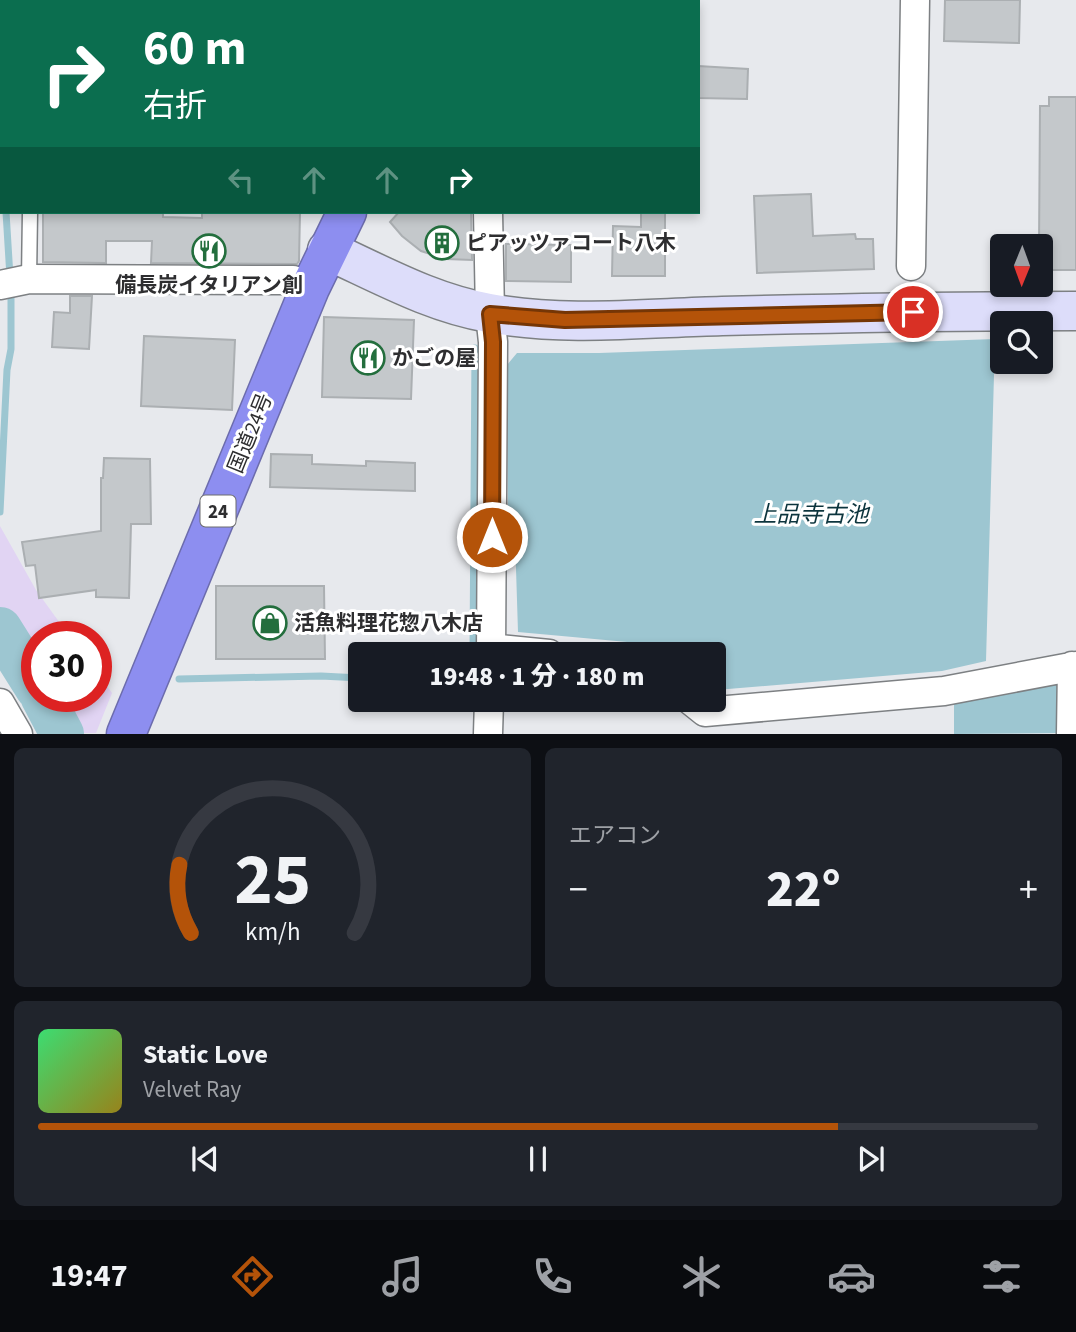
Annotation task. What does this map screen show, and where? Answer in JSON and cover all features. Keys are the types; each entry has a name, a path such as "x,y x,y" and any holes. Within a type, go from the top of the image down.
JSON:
{"highway":[{"name":"国道24号","path":"126,733 310,288 346,214"}],"street":[{"path":"911,266 915,0"},
{"path":"488,214 493,342 491,642"},
{"path":"327,250 416,292 490,314 565,320 1076,311"},
{"path":"0,293 29,279 293,280 310,288"},
{"path":"700,715 944,691 1074,666 1071,733"},
{"path":"0,703 18,733"},
{"path":"488,733 489,712"}],"lane":[{"path":"29,279 30,214"}],"shaded area":[{"path":"0,526 36,590 58,621 21,621 21,644 0,612"},
{"path":"64,712 104,712 96,733 77,733"}],"water":[{"name":"上品寺古池","path":"990,339 990,374 994,374 986,661 942,671 726,689 726,642 627,642 518,632 515,537 508,527 507,365 517,353 599,353"},
{"path":"1064,672 1062,733 954,734 954,699"}],"building":[{"path":"945,0 1020,0 1019,43 944,41"},
{"path":"700,66 748,69 747,99 700,98"},
{"path":"1049,97 1076,97 1076,270 1054,270 1054,234 1039,234 1040,106 1049,106"},
{"path":"811,194 813,236 855,234 856,239 873,239 874,269 757,273 754,196"},
{"path":"43,214 163,214 163,217 202,218 202,214 300,214 297,264 151,263 152,241 106,241 106,263 43,262"},
{"name":"ピアッツァコート八木","path":"397,214 471,214 472,260 446,259 421,251 390,222"},
{"path":"641,214 665,214 665,276 612,276 613,226 641,227"},
{"path":"506,244 571,245 571,282 506,281"},
{"path":"70,296 92,296 89,349 52,347 54,312 70,313"},
{"name":"かごの屋","path":"324,317 414,320 411,399 322,397"},
{"path":"144,336 235,340 232,410 141,406"},
{"path":"271,454 312,455 312,464 366,466 366,461 415,463 415,491 270,487"},
{"path":"104,458 150,459 151,524 131,524 129,598 96,597 96,590 39,598 35,565 26,566 22,542 101,531 101,478"},
{"name":"活魚料理花惣八木店","path":"216,586 324,586 325,659 216,659"}],"waterway":[{"path":"6,214 10,277"},
{"path":"0,512 7,370 11,349 11,289"},
{"path":"473,642 475,348"},
{"path":"0,629 21,662"},
{"path":"179,679 348,677"},
{"path":"50,712 62,734"}],"place":[{"name":"ピアッツァコート八木","path":"442,243"},
{"name":"備長炭イタリアン創","path":"209,251"},
{"name":"かごの屋","path":"368,358"},
{"name":"活魚料理花惣八木店","path":"270,623"}],"route":[{"path":"492,537 493,342 490,314 565,320 913,312"}]}
